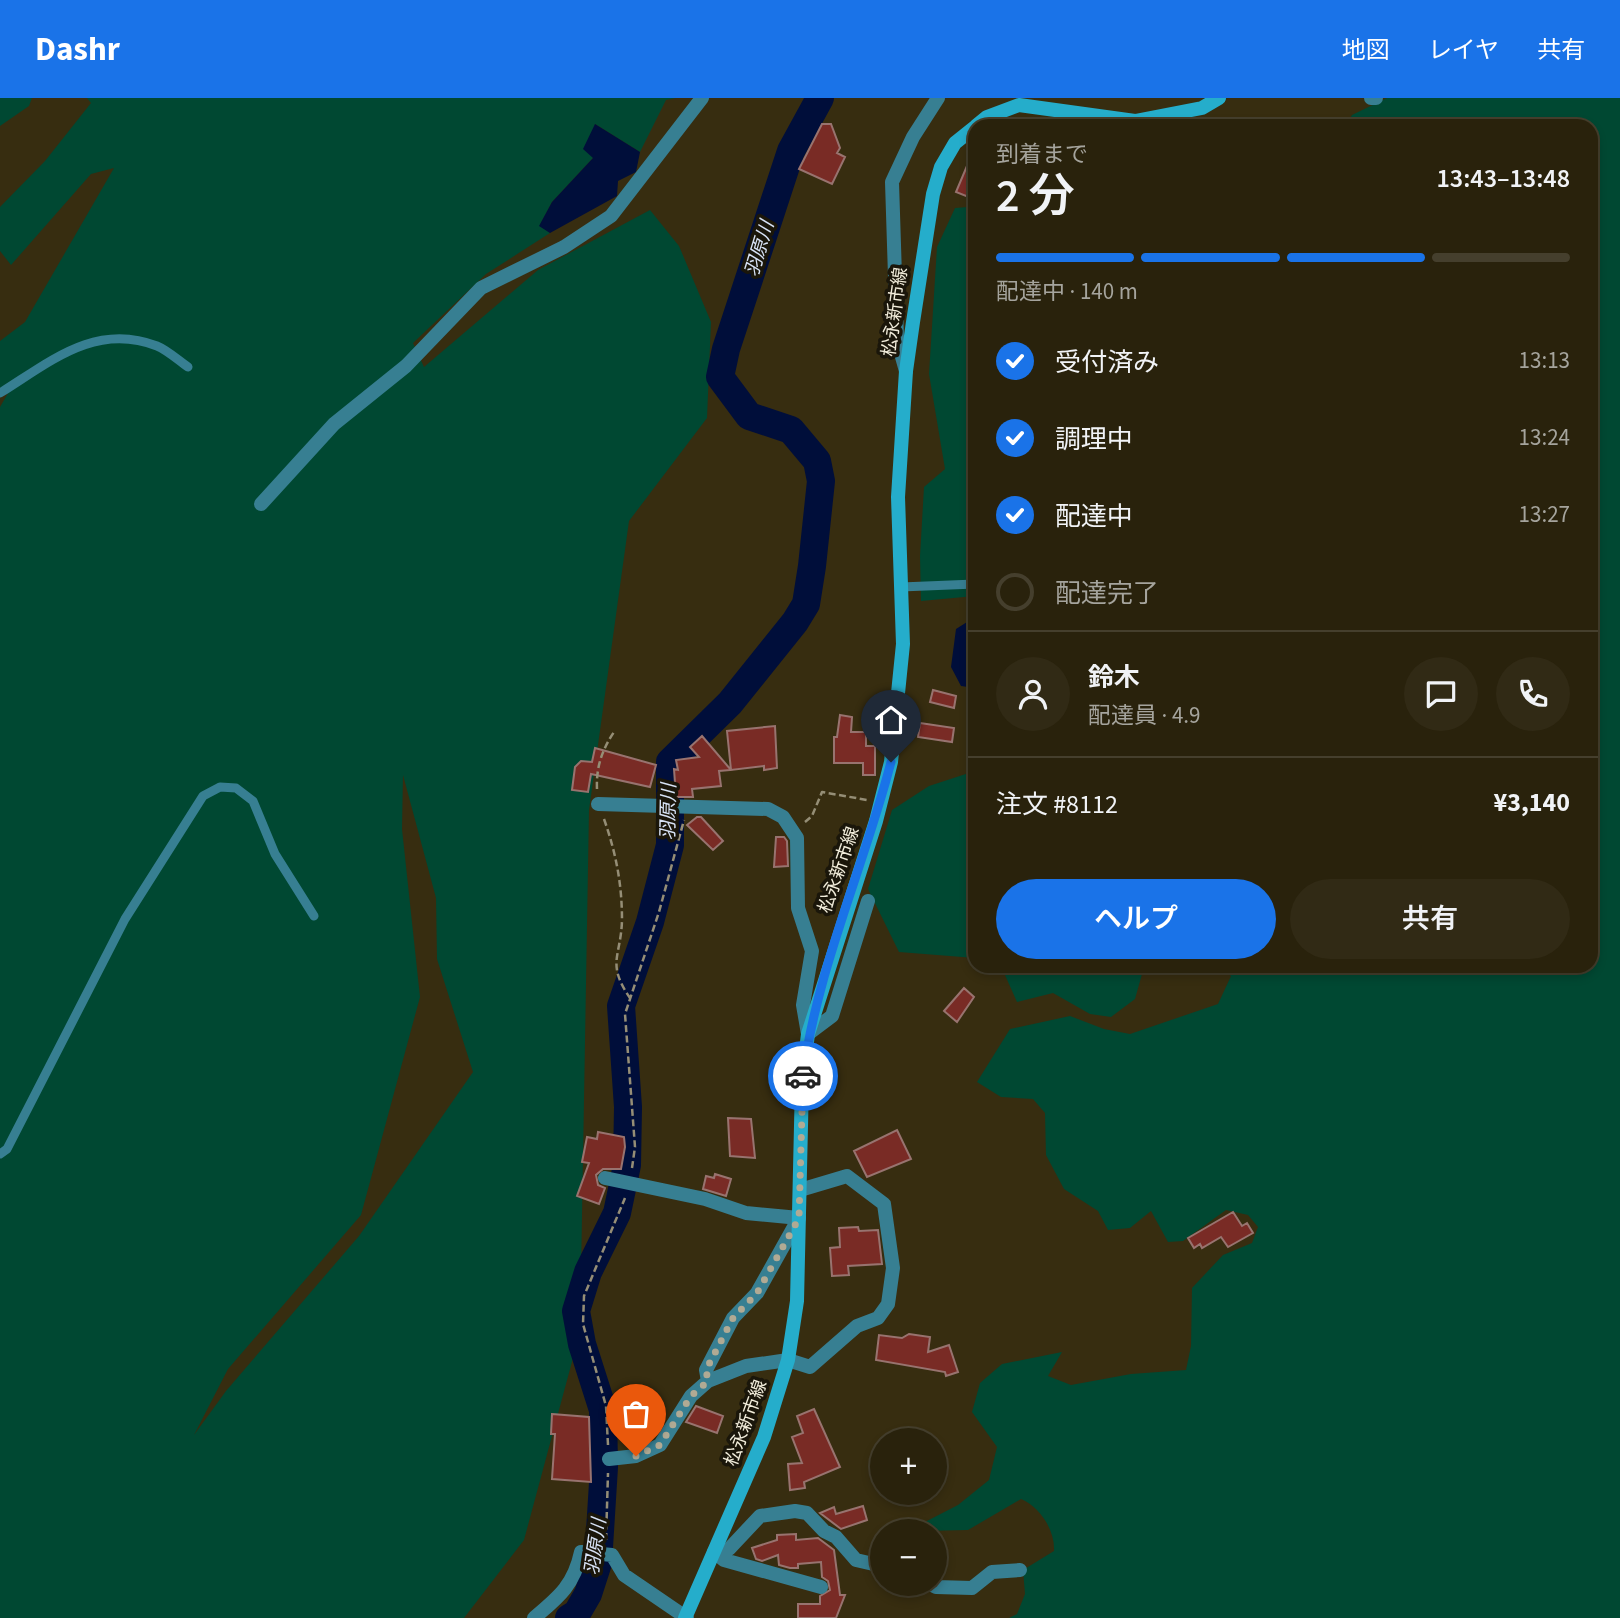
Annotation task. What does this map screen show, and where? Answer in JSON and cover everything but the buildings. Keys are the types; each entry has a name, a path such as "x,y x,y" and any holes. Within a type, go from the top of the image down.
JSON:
{"main road":[{"name":"松永新市線","path":"1145,119 1202,108 1219,98"},
{"name":"松永新市線","path":"984,119 1019,105 1120,119"},
{"name":"松永新市線","path":"686,1618 764,1437 789,1360 797,1301 802,1082 808,1034 891,762 903,644 898,497 906,371 933,194 941,167 955,143 968,132"}],"street":[{"path":"261,504 334,424 406,366 481,288 564,247 611,216 702,98"},
{"path":"906,371 897,339 892,182 913,137 937,98"},
{"path":"598,804 768,808 783,817 797,838 798,908 812,951 803,1005 808,1034 832,1016 868,901"},
{"path":"609,1459 636,1456 660,1445 691,1396 708,1381 746,1366 789,1360 810,1367 857,1326 878,1318 888,1304 893,1268 884,1204 847,1176 800,1189"},
{"path":"605,1178 705,1199 746,1213 799,1218 757,1293 733,1318 706,1370 708,1381"},
{"path":"714,1552 729,1549 760,1516 795,1511 807,1513 824,1531 835,1536 856,1560 870,1563"},
{"path":"534,1618 561,1595 577,1574 582,1552 612,1555 624,1575 686,1618"},
{"path":"714,1552 724,1560 821,1587"},
{"path":"947,1587 972,1588 992,1572 1020,1570"}],"lane":[{"path":"0,393 59,356 94,340 121,336 159,346 188,367"},
{"path":"901,587 968,584"},
{"path":"0,1154 7,1149 125,919 203,796 220,787 236,788 253,800 275,854 314,916"}],"path":[{"path":"614,732 603,749 596,775 598,804 618,858 622,922 615,966 617,979 630,998"},
{"path":"788,824 803,824 812,816 822,792 880,803"}],"green space":[{"path":"0,98 32,98 29,106 0,126"},
{"path":"87,98 676,98 666,100 640,152 595,124 593,158 552,202 540,225 550,233 486,274 413,343 424,367 538,270 650,210 679,246 711,322 707,418 629,521 589,810 580,1332 524,1540 464,1618 0,1618 0,407 15,381 0,388 0,341 25,322 114,168 91,174 11,265 0,251 0,207 45,161 91,103","holes":["403,775 436,898 437,959 473,1072 359,1236 226,1391 194,1435 228,1369 361,1215 420,997 402,829"]},
{"path":"1387,98 1620,98 1620,1618 1009,1618 1017,1614 1025,1594 1023,1570 1054,1551 1052,1535 1040,1513 1021,1499 968,1530 947,1530 947,1519 931,1519 958,1505 989,1480 997,1447 972,1412 980,1383 1002,1364 1062,1352 1048,1376 1071,1385 1131,1374 1186,1370 1191,1346 1192,1288 1223,1255 1252,1243 1258,1227 1248,1215 1226,1210 1183,1241 1168,1242 1151,1211 1130,1228 1108,1230 1098,1211 1064,1189 1046,1155 1045,1113 1033,1099 1001,1097 977,1082 1010,1029 1070,1016 1104,1029 1130,1034 1218,1004 1231,976 1227,973 1598,973 1598,119 1350,119 1352,115"},
{"path":"968,207 968,597 921,601 920,556 924,487 945,469 929,374 937,247 955,208"},
{"path":"968,773 968,957 899,952 868,889 892,810 929,786"},
{"path":"1004,973 1143,973 1135,999 1111,1017 1090,1014 1053,993 1017,1002"}],"water":[{"path":"595,124 640,152 636,172 618,181 617,196 550,233 539,226 552,202 593,158 583,149"},
{"path":"968,621 968,687 961,686 951,667 956,629"}],"waterway":[{"name":"羽原川","path":"569,1618 577,1613 588,1594 598,1563 604,1467 603,1410 582,1344 576,1311 588,1272 617,1213 627,1165 628,1107 621,1006 650,922 670,845 670,762 730,703 795,622 806,604 821,481 817,461 791,430 749,416 720,377 726,349 791,151 820,98"}],"way so far":[{"path":"636,1456 660,1445 691,1396 708,1381 706,1370 733,1318 757,1293 799,1218 803,1076"}],"route":[{"path":"803,1076 808,1034 817,1000 876,821 891,762"}]}
